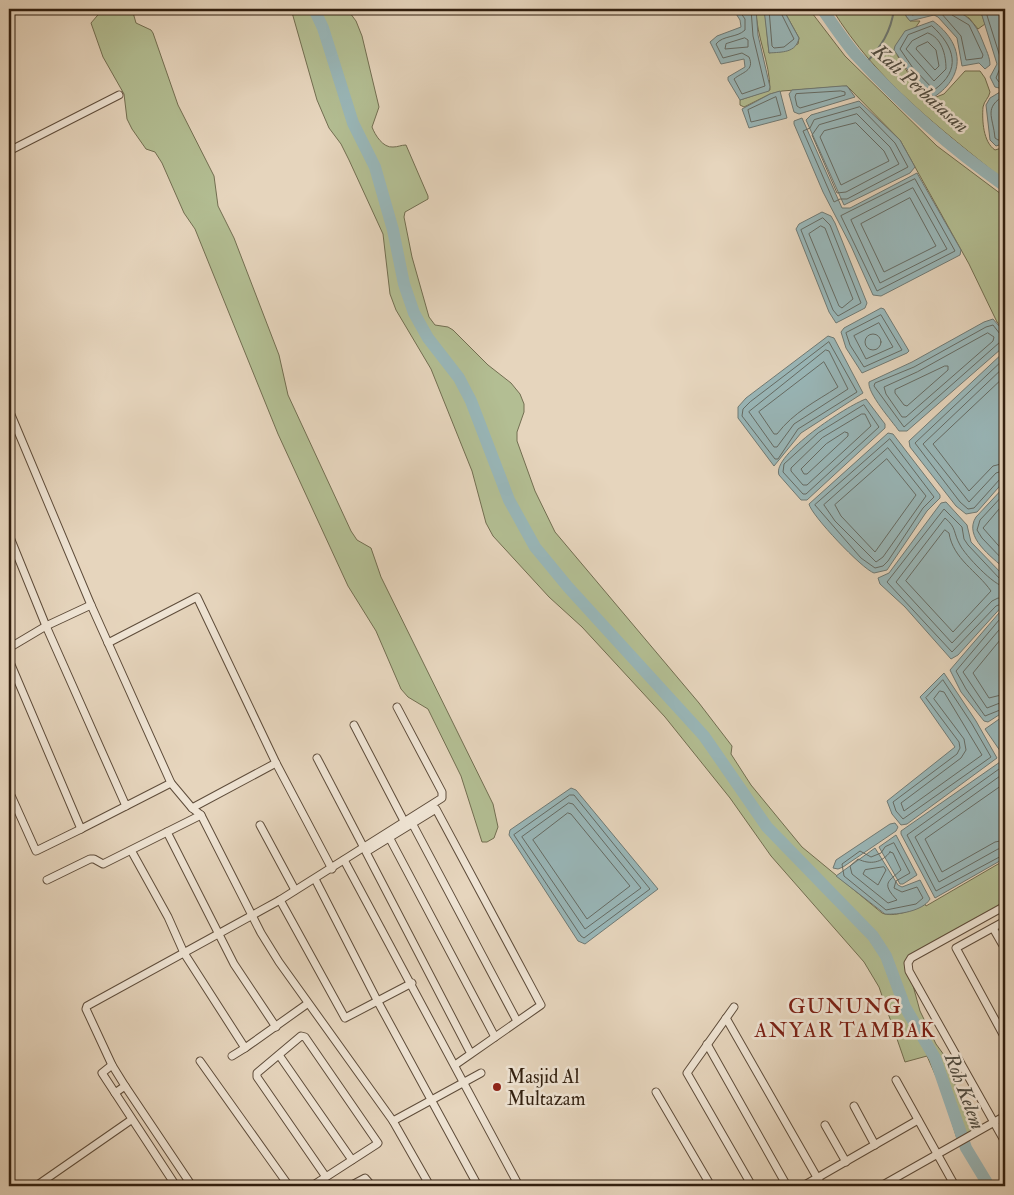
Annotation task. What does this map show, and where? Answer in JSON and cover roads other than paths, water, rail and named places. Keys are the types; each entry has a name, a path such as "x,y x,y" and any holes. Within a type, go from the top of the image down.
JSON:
{"street":[{"path":"9,151 119,95"},
{"path":"9,410 12,426 171,783 192,808 201,815 279,962 394,1121 430,1186"},
{"path":"9,535 46,626 126,806"},
{"path":"108,643 196,597 276,763 332,869"},
{"path":"9,648 46,626 91,605"},
{"path":"9,660 81,828"},
{"path":"176,1186 131,1120 119,1090 107,1068 86,1007 316,879 363,846 442,798 442,792 397,706"},
{"path":"354,725 404,821"},
{"path":"317,758 363,846"},
{"path":"192,808 276,763"},
{"path":"9,791 36,851 171,783"},
{"path":"455,1065 471,1054 495,1037 517,1021 541,1005 436,809 366,852 471,1054"},
{"path":"47,880 90,860 94,859 103,864 132,852 201,815"},
{"path":"412,823 517,1021"},
{"path":"260,825 294,890"},
{"path":"167,832 234,964 276,1027"},
{"path":"389,837 495,1037"},
{"path":"132,852 168,917 184,952 245,1048"},
{"path":"344,860 412,983 519,1186"},
{"path":"316,879 378,1002 478,1186"},
{"path":"280,900 345,1018 412,983"},
{"path":"1005,906 911,958 908,963 909,971 1005,1142"},
{"path":"1005,921 956,948 1005,1038"},
{"path":"993,928 1005,949"},
{"path":"232,1056 308,1004"},
{"path":"734,1007 687,1073 752,1186"},
{"path":"726,1018 822,1186"},
{"path":"312,1186 326,1177 352,1160 376,1144 377,1141 305,1037 301,1036 257,1073 257,1077 326,1177"},
{"path":"707,1044 787,1186"},
{"path":"279,1055 352,1160"},
{"path":"200,1061 289,1186"},
{"path":"107,1068 102,1073 119,1090 192,1186"},
{"path":"394,1121 481,1073"},
{"path":"896,1080 955,1186"},
{"path":"656,1092 710,1186"},
{"path":"854,1106 876,1145"},
{"path":"881,1186 1005,1116"},
{"path":"36,1186 131,1120"},
{"path":"803,1186 918,1120"},
{"path":"825,1125 846,1162"},
{"path":"350,1186 367,1179 372,1186"}],"water":[{"path":"733,9 756,9 758,35 770,87 769,91 740,100 728,77 745,67 744,59 721,64 710,42 717,36 741,27 740,20"},
{"path":"764,9 783,9 799,38 795,47 788,51 769,53"},
{"path":"905,9 942,9 952,10 961,14 970,20 977,29 988,54 990,65 985,69 979,63 962,66 957,38 938,17 934,15 910,21 906,16"},
{"path":"980,9 1005,9 1005,84 999,88 995,87 990,77 997,64"},
{"path":"933,21 950,39 957,59 952,79 934,97 909,72 894,50 905,31"},
{"path":"847,86 855,97 799,114 794,112 789,94 792,90"},
{"path":"1005,89 1005,143 996,146 990,140 986,105 990,98"},
{"path":"780,91 787,118 749,128 742,109 770,94"},
{"path":"859,101 900,140 915,167 910,173 844,205 806,120 811,115"},
{"path":"802,118 842,208 850,208 917,173 961,250 960,255 881,296 873,295 851,246 823,192 794,124 794,121"},
{"path":"822,212 831,216 835,223 867,303 865,308 836,323 829,312 796,229 799,224"},
{"path":"881,308 884,309 909,351 862,373 846,348 841,332 844,328"},
{"path":"993,319 1005,333 1005,343 1001,349 907,431 899,431 876,400 869,387 869,382 912,362 984,322"},
{"path":"828,336 834,338 863,393 801,433 774,466 738,418 738,407 746,398"},
{"path":"1005,351 1005,480 977,512 966,514 956,506 910,447 909,441"},
{"path":"866,399 885,424 885,428 807,500 801,500 779,475 780,466 798,444 828,420"},
{"path":"888,433 893,434 940,495 940,498 927,511 887,570 874,573 859,562 838,541 818,519 809,504"},
{"path":"1005,486 1005,569 987,553 976,539 973,532 973,524 976,517"},
{"path":"946,502 967,525 971,542 1005,577 1005,603 958,655 951,659 905,607 880,584 878,578 889,573 941,503"},
{"path":"1005,606 1005,711 988,722 984,721 961,692 950,670"},
{"path":"944,673 976,721 997,758 907,824 901,825 892,814 887,801 955,747 920,697"},
{"path":"1005,715 1005,726 1000,730 1005,741 1005,758 985,729"},
{"path":"1000,762 1005,766 1005,858 935,898 901,831"},
{"path":"571,788 576,790 658,889 585,944 578,941 509,835 510,830"},
{"path":"895,823 898,827 896,831 843,867 833,868 836,860 890,824"},
{"path":"896,835 917,875 903,884 900,884 879,847"},
{"path":"875,848 898,885 902,887 920,880 930,899 927,903 910,911 885,914 836,876"}],"waterway":[{"name":"Roh Kelem","path":"314,9 323,28 353,123 375,167 393,230 404,284 414,313 428,338 459,378 471,401 509,500 535,547 568,587 704,736 767,827 873,936 886,956 905,1007 935,1058 966,1148 989,1186"},
{"name":"Kali Perbatasan","path":"822,9 856,55 890,91 946,141 1005,186"},
{"path":"865,64 884,39 893,17 894,9"}],"place":[{"name":"Masjid Al Multazam","path":"497,1087"}],"district":[{"name":"GUNUNG ANYAR TAMBAK","path":"845,1018"}]}
